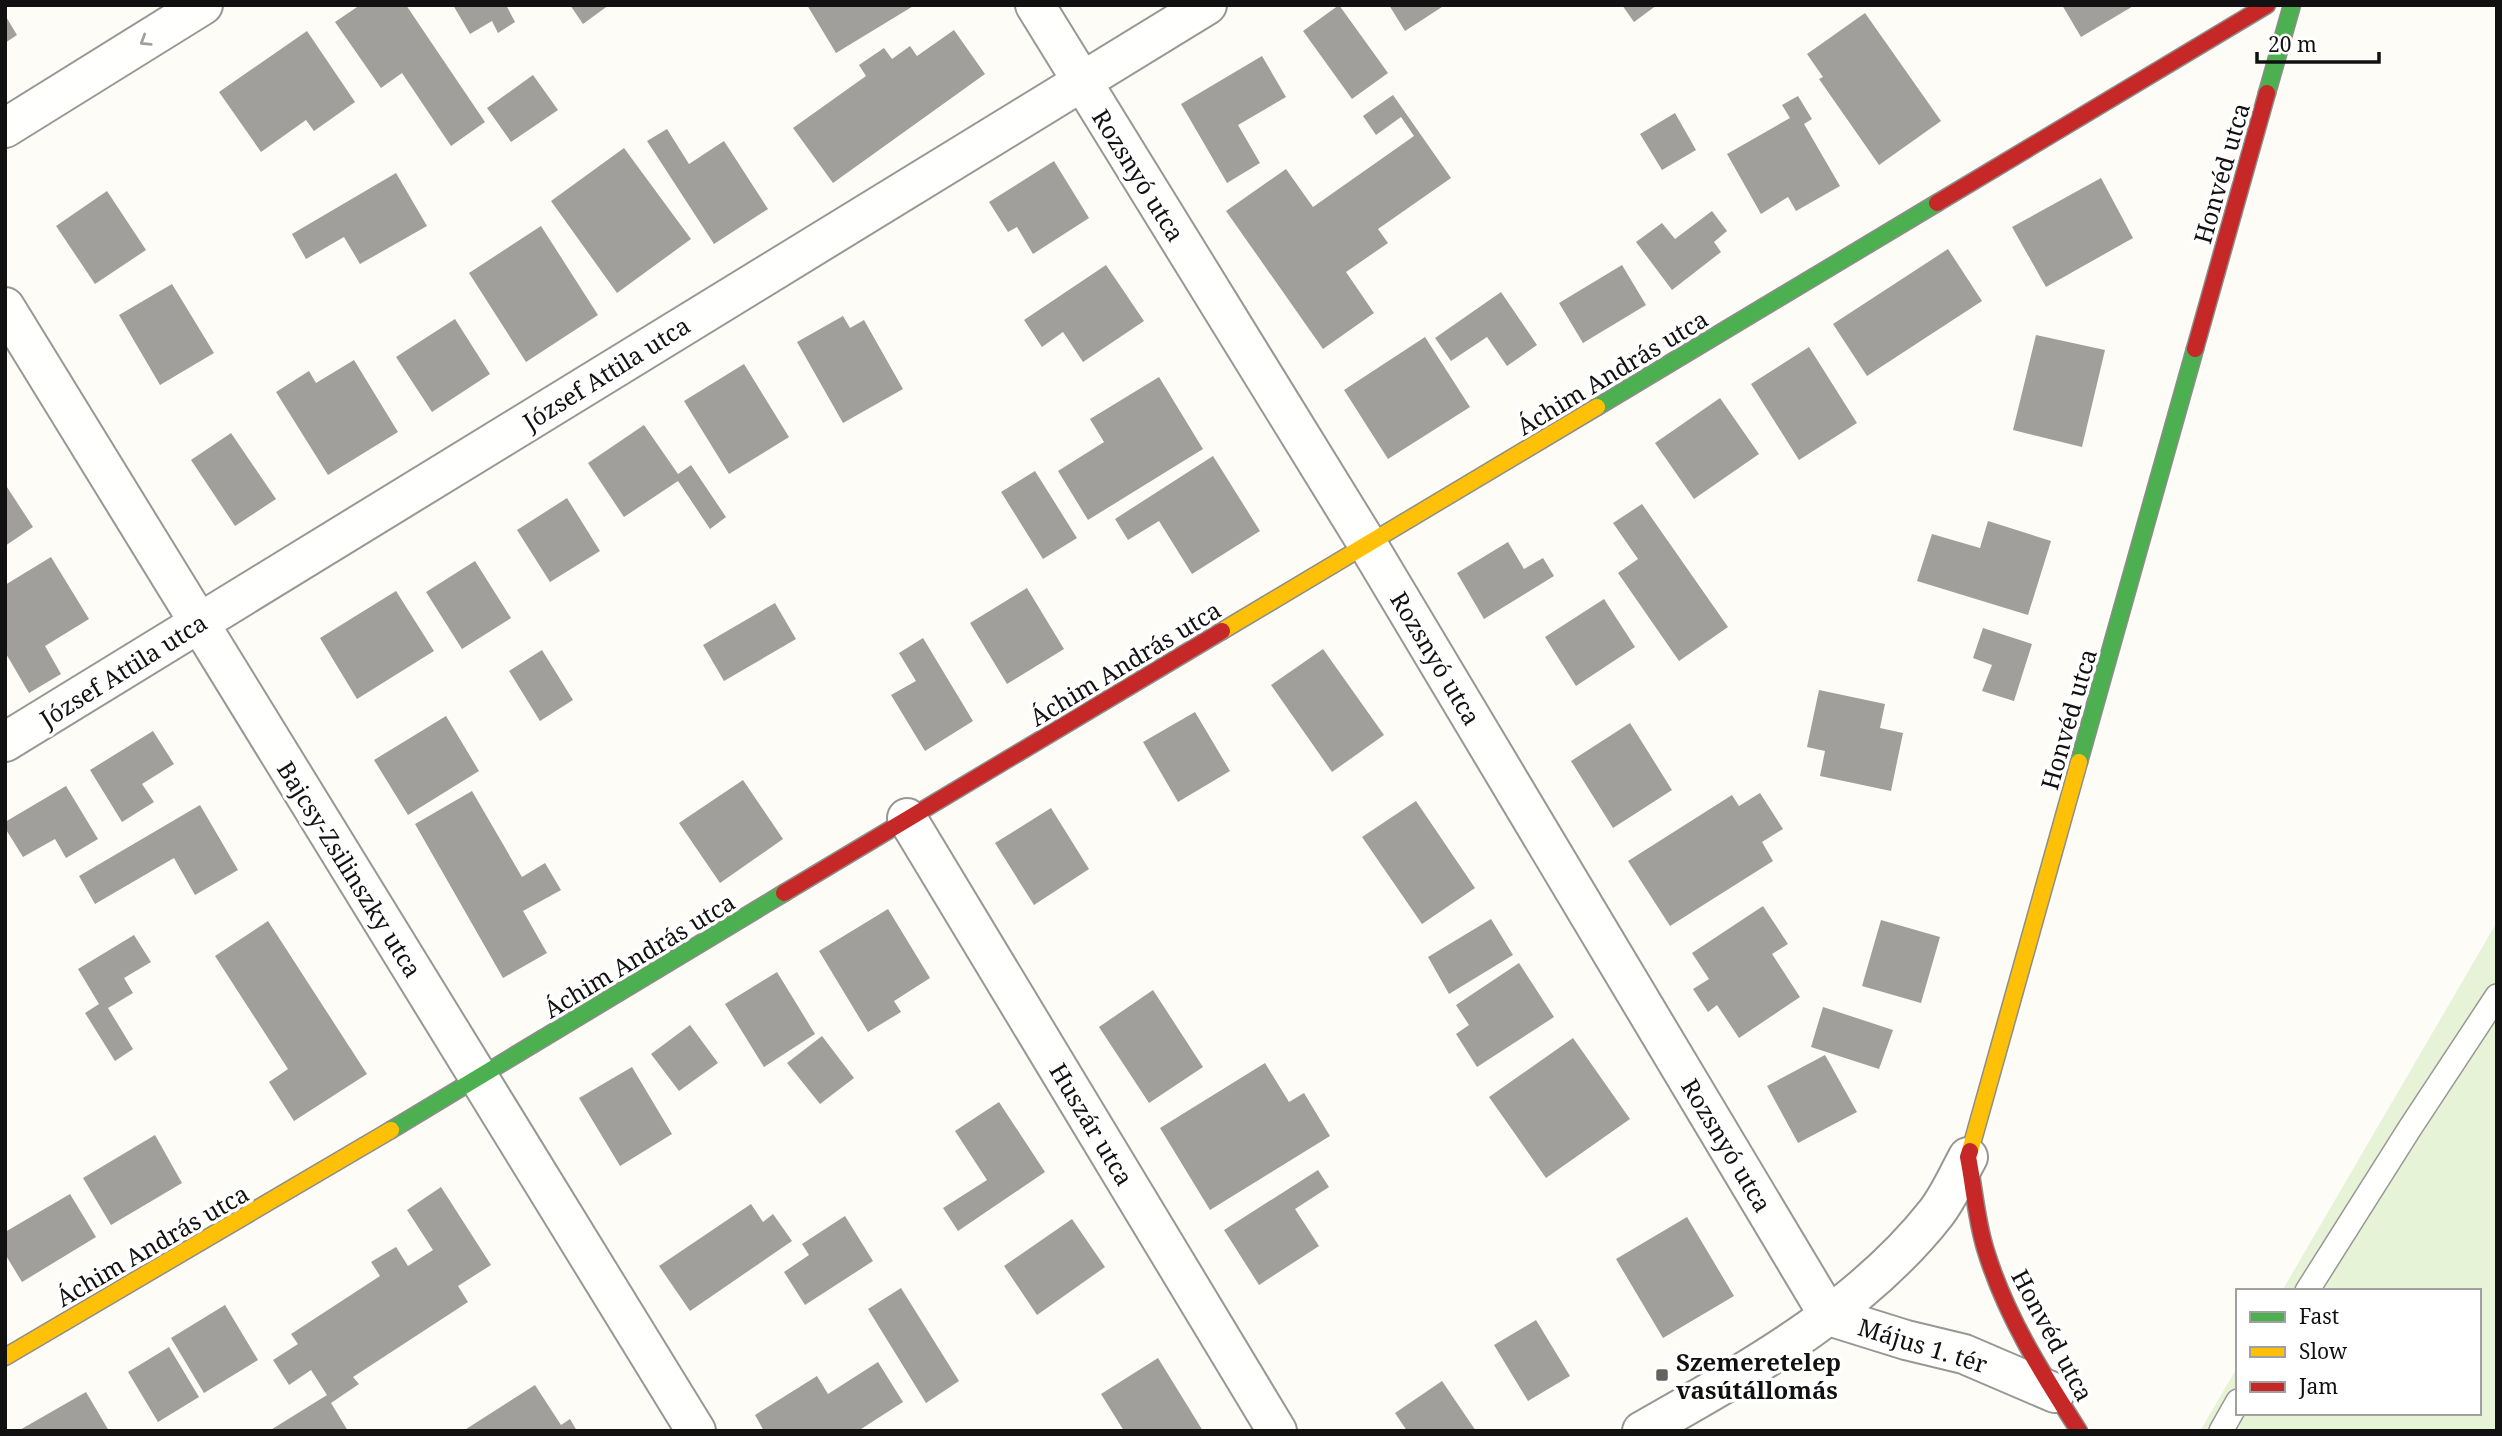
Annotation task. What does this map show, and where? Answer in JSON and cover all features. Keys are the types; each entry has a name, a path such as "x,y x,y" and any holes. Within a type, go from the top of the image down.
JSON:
{"street":[{"path":"5,128 203,5"},
{"name":"Rozsnyó utca","path":"1035,5 1368,545 1829,1316"},
{"name":"József Attila utca","path":"5,742 1207,5"},
{"name":"Áchim András utca","path":"5,1357 479,1078 907,818 1368,545 2267,5"},
{"name":"Honvéd utca","path":"2079,1431 2007,1308 1984,1247 1968,1157 2292,5"},
{"name":"Bajcsy-Zsilinszky utca","path":"5,307 696,1431"},
{"name":"Huszár utca","path":"907,818 1277,1431"},
{"name":"Május 1. tér","path":"1654,1423 1723,1384 1829,1316 1891,1262 1937,1211 1968,1157"},
{"name":"Május 1. tér","path":"1829,1316 1906,1340 1964,1354 2055,1393"}],"lane":[{"path":"2308,1289 2497,996"},
{"path":"2221,1431 2236,1405"}],"green space":[{"path":"2497,922 2497,1431 2200,1431 2236,1369 2236,1415 2481,1415 2481,1289 2283,1289"}],"building":[{"path":"360,5 406,5 485,122 451,146 402,73 381,88 335,22"},
{"path":"453,5 506,5 515,22 498,33 492,21 470,34"},
{"path":"570,5 609,5 583,24"},
{"path":"807,5 915,5 836,53"},
{"path":"1339,5 1388,73 1352,99 1303,31"},
{"path":"1389,5 1445,5 1405,31"},
{"path":"1622,5 1657,5 1634,22"},
{"path":"2062,5 2135,5 2081,37"},
{"path":"1865,13 1941,121 1879,165 1819,79 1823,77 1807,54"},
{"path":"5,15 17,35 5,43"},
{"path":"954,30 985,74 833,183 793,128 866,76 859,65 884,48 892,59 910,46 917,56"},
{"path":"307,31 355,102 314,131 306,120 261,152 219,92"},
{"path":"1262,56 1286,97 1238,125 1260,163 1227,183 1181,104"},
{"path":"533,75 558,110 511,142 487,108"},
{"path":"1393,95 1451,178 1378,229 1388,243 1346,272 1374,313 1323,349 1226,211 1286,169 1313,207 1414,136 1401,117 1376,135 1363,116"},
{"path":"1798,96 1812,119 1804,124 1840,186 1796,211 1788,197 1761,214 1727,154 1790,118 1782,105"},
{"path":"1675,113 1696,150 1662,170 1640,134"},
{"path":"667,129 689,164 724,141 768,209 714,244 647,141"},
{"path":"624,148 691,239 617,293 551,201"},
{"path":"1054,161 1089,218 1033,254 1017,227 1008,232 989,202"},
{"path":"396,173 427,226 360,264 344,237 306,259 292,234"},
{"path":"2101,178 2133,238 2046,287 2012,227"},
{"path":"107,191 146,250 95,284 56,226"},
{"path":"1712,211 1727,231 1714,242 1721,252 1672,290 1636,242 1662,223 1675,239"},
{"path":"541,226 598,315 526,362 469,273"},
{"path":"1948,249 1982,301 1867,376 1833,324"},
{"path":"1106,265 1144,321 1083,362 1063,332 1042,347 1024,320"},
{"path":"1622,265 1646,305 1583,343 1559,303"},
{"path":"172,284 214,353 160,385 119,315"},
{"path":"1501,292 1537,345 1507,366 1487,337 1451,361 1435,338"},
{"path":"843,316 850,328 864,320 903,389 843,423 797,342"},
{"path":"455,319 490,374 432,412 396,357"},
{"path":"2036,335 2105,350 2082,447 2013,430"},
{"path":"1425,337 1470,407 1388,459 1344,390"},
{"path":"1809,347 1857,423 1799,460 1751,384"},
{"path":"354,360 398,432 328,475 276,392 309,371 316,383"},
{"path":"744,364 789,437 729,474 684,401"},
{"path":"1159,377 1203,449 1088,520 1058,471 1104,442 1090,419"},
{"path":"1720,398 1759,454 1694,499 1655,443"},
{"path":"644,425 678,474 691,465 726,517 710,529 678,481 624,517 588,463"},
{"path":"231,433 276,499 235,526 191,460"},
{"path":"1213,456 1260,531 1192,574 1159,521 1128,540 1115,519"},
{"path":"1035,471 1077,538 1043,559 1001,492"},
{"path":"5,484 33,527 5,546"},
{"path":"567,498 600,551 550,582 517,530"},
{"path":"1642,504 1728,627 1679,661 1618,573 1638,559 1613,523"},
{"path":"1988,521 2051,541 2028,615 1917,581 1932,534 1980,548"},
{"path":"1508,542 1524,569 1543,558 1554,576 1484,619 1457,573"},
{"path":"51,557 89,619 45,646 61,674 29,693 5,652 5,585"},
{"path":"475,561 511,618 462,649 426,592"},
{"path":"1027,588 1064,649 1007,684 970,623"},
{"path":"396,591 434,651 357,699 320,638"},
{"path":"1604,599 1635,647 1576,686 1545,637"},
{"path":"775,603 796,639 724,681 703,645"},
{"path":"1983,628 2032,644 2014,701 1982,691 1992,665 1973,658"},
{"path":"923,638 973,721 925,751 891,695 916,681 899,653"},
{"path":"1323,649 1384,735 1332,772 1271,685"},
{"path":"542,650 573,700 540,721 509,671"},
{"path":"1819,690 1885,704 1880,728 1903,733 1891,791 1820,776 1825,751 1807,747"},
{"path":"1195,712 1230,771 1178,802 1143,742"},
{"path":"446,716 479,771 408,815 374,760"},
{"path":"1630,723 1672,790 1613,828 1571,761"},
{"path":"153,731 174,764 142,784 154,802 122,822 90,770"},
{"path":"743,780 783,839 720,883 679,823"},
{"path":"66,786 98,839 66,858 55,839 23,857 5,828 5,822"},
{"path":"472,791 522,877 545,863 561,890 523,911 547,953 503,978 415,824"},
{"path":"1760,793 1783,829 1762,842 1773,861 1670,926 1628,861 1732,795 1739,806"},
{"path":"1416,801 1475,888 1422,924 1362,837"},
{"path":"200,805 238,870 195,895 174,858 95,904 79,876"},
{"path":"1051,808 1089,869 1034,905 995,843"},
{"path":"1763,906 1788,944 1772,954 1800,997 1739,1038 1717,1005 1708,1012 1693,989 1709,979 1692,953"},
{"path":"888,909 930,978 894,1001 901,1012 868,1032 819,951"},
{"path":"1491,919 1513,955 1449,994 1428,957"},
{"path":"1881,920 1940,937 1921,1003 1862,986"},
{"path":"268,921 367,1074 294,1121 269,1082 288,1069 215,956"},
{"path":"134,935 151,962 124,978 133,993 108,1008 133,1049 115,1061 85,1013 99,1004 78,969"},
{"path":"1519,963 1554,1017 1477,1067 1456,1034 1469,1025 1456,1005"},
{"path":"777,972 815,1034 764,1067 725,1004"},
{"path":"1153,990 1203,1067 1149,1103 1099,1027"},
{"path":"1823,1007 1893,1030 1879,1069 1811,1047"},
{"path":"690,1025 718,1063 679,1091 651,1054"},
{"path":"822,1036 854,1078 820,1104 787,1063"},
{"path":"1573,1038 1630,1119 1546,1178 1489,1097"},
{"path":"1825,1055 1857,1112 1798,1143 1767,1086"},
{"path":"1265,1063 1289,1102 1304,1093 1330,1136 1210,1210 1160,1128"},
{"path":"632,1067 672,1134 620,1166 579,1098"},
{"path":"999,1102 1045,1172 958,1231 943,1208 987,1180 955,1131"},
{"path":"155,1135 182,1183 111,1225 83,1178"},
{"path":"1318,1170 1329,1187 1295,1209 1319,1246 1259,1285 1224,1230"},
{"path":"441,1187 491,1265 458,1286 468,1302 353,1377 359,1384 331,1403 348,1431 269,1431 327,1395 311,1370 289,1385 273,1360 298,1344 291,1334 380,1276 371,1262 396,1247 408,1266 433,1250 407,1210"},
{"path":"70,1194 96,1237 22,1282 5,1254 5,1232"},
{"path":"751,1204 763,1222 773,1214 792,1241 690,1311 659,1266"},
{"path":"845,1216 873,1261 805,1305 784,1272 809,1255 802,1244"},
{"path":"1687,1217 1734,1296 1663,1338 1616,1259"},
{"path":"1072,1219 1105,1267 1037,1315 1004,1266"},
{"path":"901,1288 959,1381 926,1403 868,1309"},
{"path":"225,1305 258,1360 204,1393 171,1338"},
{"path":"1536,1320 1570,1376 1528,1401 1494,1345"},
{"path":"169,1347 199,1397 158,1422 128,1372"},
{"path":"1158,1358 1203,1431 1124,1431 1101,1394"},
{"path":"878,1362 903,1402 858,1431 764,1431 755,1415 817,1376 828,1394"},
{"path":"1442,1381 1476,1431 1407,1431 1395,1413"},
{"path":"535,1385 561,1425 570,1419 577,1431 463,1431"},
{"path":"86,1392 109,1431 18,1431"}],"traffic: fast":[{"path":"2267,93 2292,5"},
{"path":"1597,407 1937,203"},
{"path":"2079,762 2195,349"},
{"path":"391,1130 784,893"}],"traffic: slow":[{"path":"1222,631 1597,407"},
{"path":"1970,1151 2079,762"},
{"path":"5,1357 391,1130"}],"traffic: jam":[{"path":"1937,203 2267,5"},
{"path":"2195,349 2267,93"},
{"path":"784,893 1222,631"},
{"path":"1970,1151 1968,1157 1979,1225 1993,1273 2026,1343 2079,1431"}],"place":[{"name":"Szemeretelep vasútállomás","path":"1662,1375"}]}
